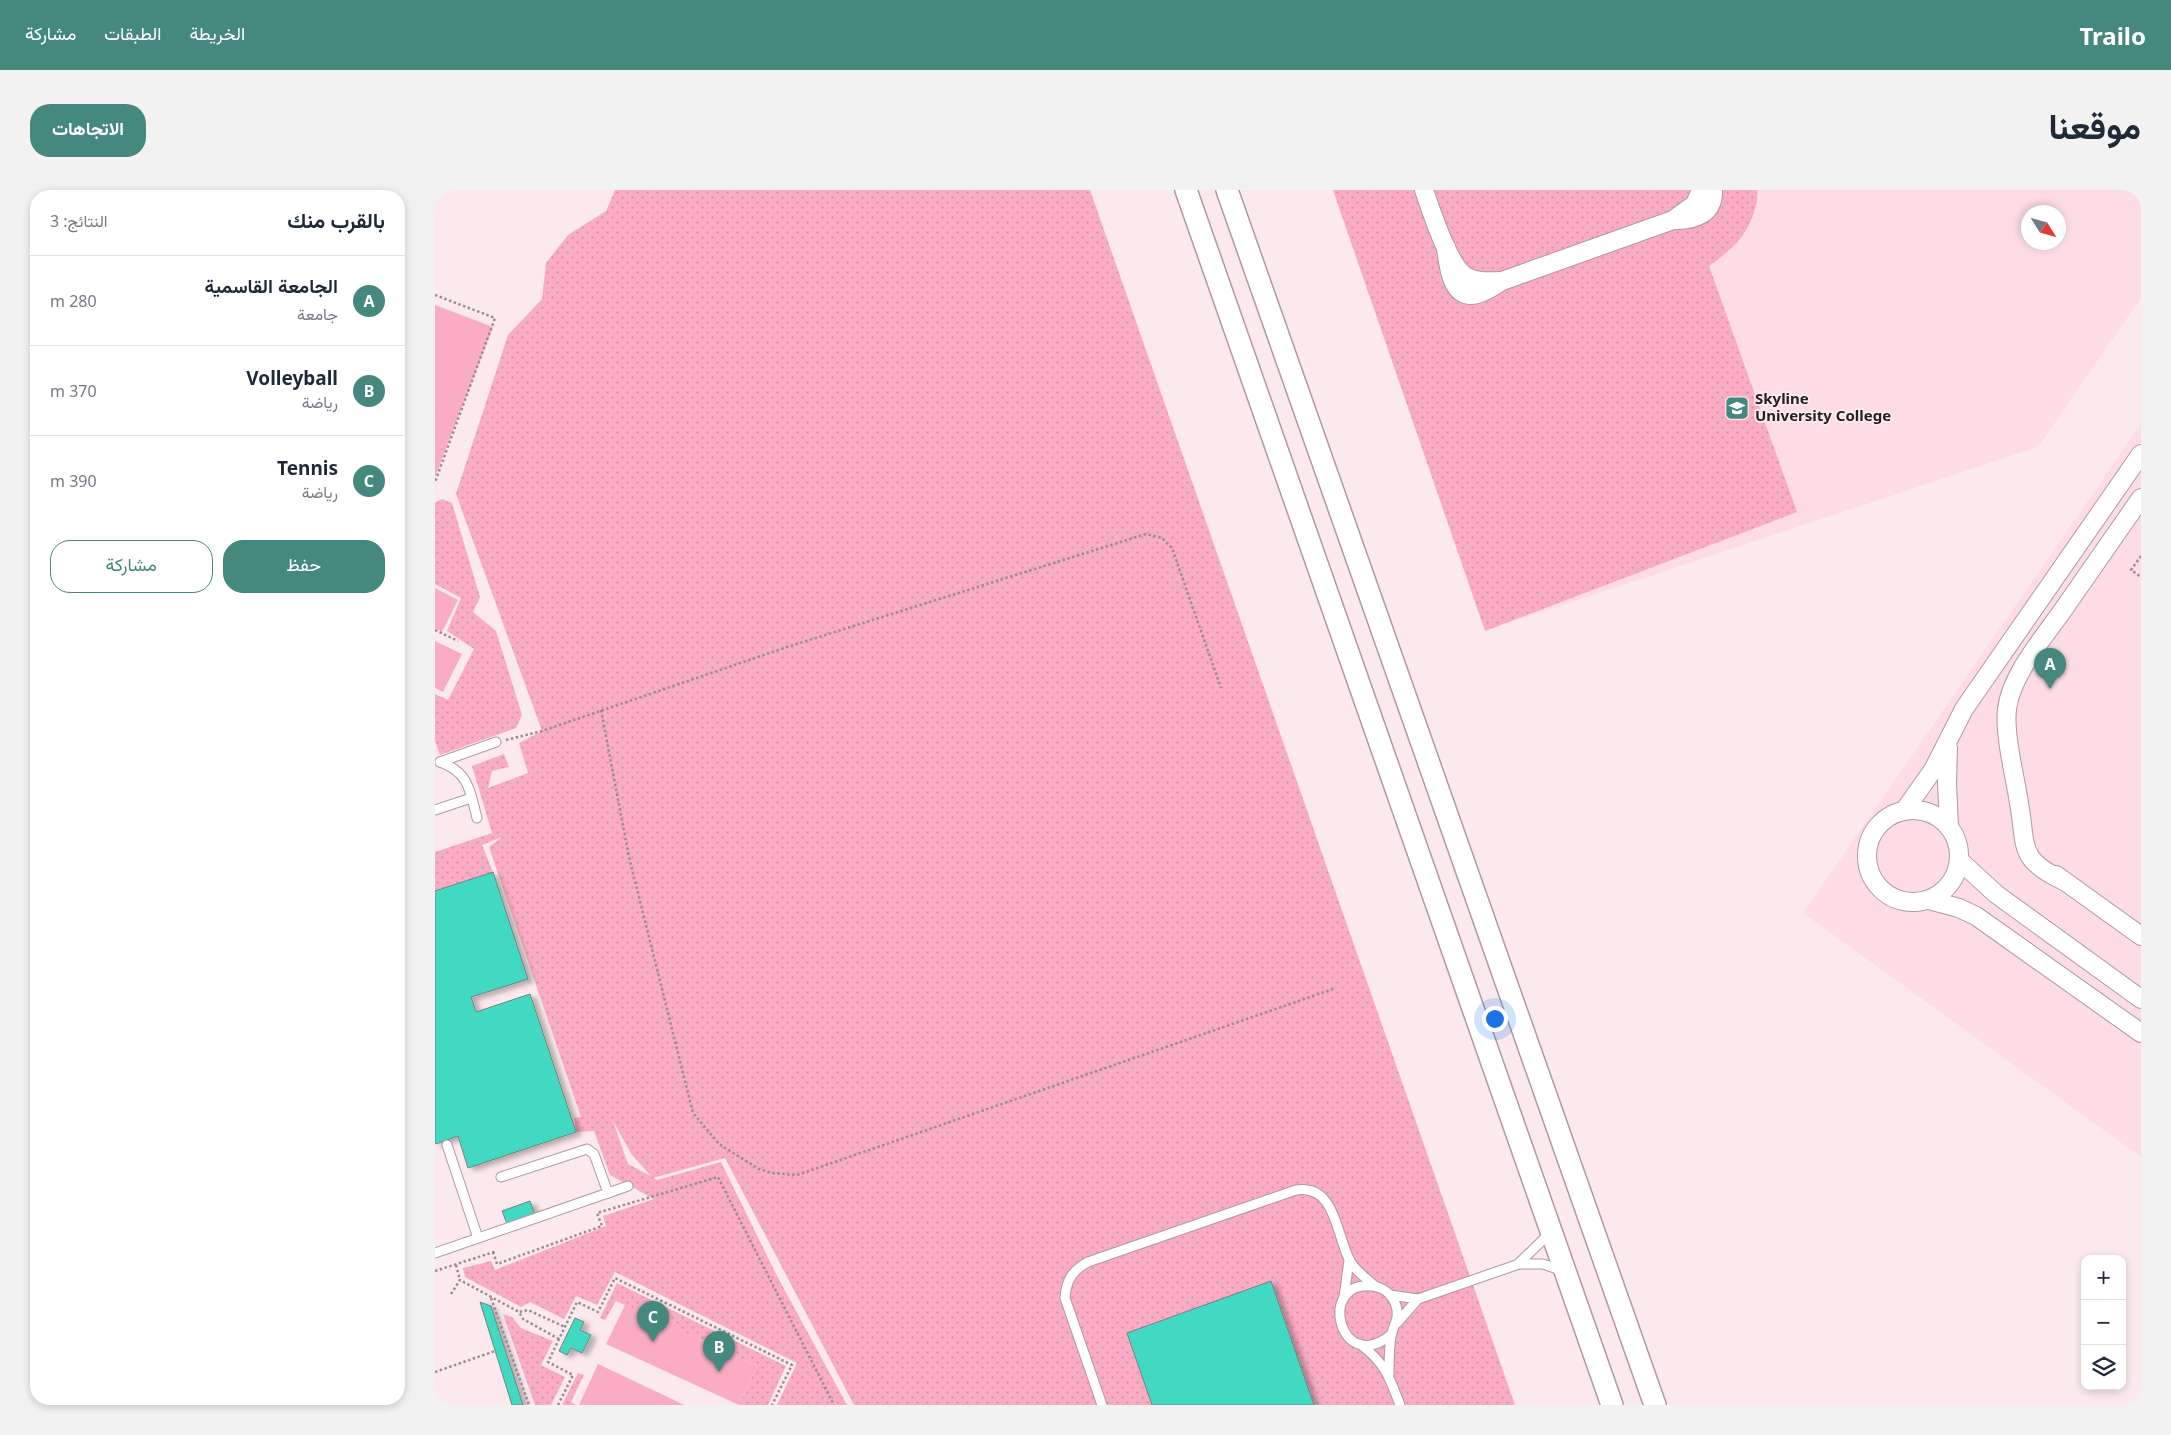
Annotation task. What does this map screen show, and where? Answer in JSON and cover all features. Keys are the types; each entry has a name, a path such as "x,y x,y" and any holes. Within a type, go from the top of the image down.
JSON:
{"street":[{"path":"1186,190 1612,1405"},
{"path":"1424,190 1446,247 1457,267 1464,275 1474,280 1502,281 1673,220 1695,204 1701,190"},
{"path":"1673,220 1689,220 1704,214 1711,204 1713,190"},
{"path":"1229,193 1655,1405"},
{"path":"1904,811 1933,770 1964,710 2141,454"},
{"path":"2141,498 2027,662 2009,700 2007,710 2023,843 2030,858 2042,870 2064,881 2141,936"},
{"path":"1948,740 1949,828"},
{"path":"1929,900 1940,893 1956,873 1959,860 1957,843 1949,828 1938,818 1924,812 1904,811 1887,819 1874,833 1867,850 1869,869 1877,886 1892,897 1910,902 1929,900 1944,902 1976,916 2141,1033"},
{"path":"1959,860 1996,894 2141,999"}],"lane":[{"path":"437,763 497,742"},
{"path":"437,763 449,765 462,774 477,818"},
{"path":"435,810 471,798"},
{"path":"447,1145 478,1238"},
{"path":"501,1177 587,1149 594,1154 608,1193"},
{"path":"435,1253 628,1186"},
{"path":"1102,1405 1065,1298 1066,1286 1070,1276 1078,1267 1239,1209 1305,1188 1319,1193 1330,1205 1349,1260 1347,1287 1339,1310 1339,1321 1350,1339 1381,1362 1389,1374 1399,1405"},
{"path":"1519,1264 1551,1232"},
{"path":"1349,1260 1376,1287 1390,1295 1418,1299 1519,1264 1543,1264 1566,1273"},
{"path":"1343,1300 1357,1288 1376,1287"},
{"path":"1390,1295 1397,1308 1397,1323"},
{"path":"1359,1344 1371,1345 1383,1342 1418,1299"},
{"path":"1389,1374 1391,1334"}],"path":[{"path":"435,295 495,318 435,482"},
{"path":"497,742 542,732 796,644 1146,534 1162,538 1172,548 1221,688"},
{"path":"2141,556 2131,570 2141,577"},
{"path":"435,630 458,641"},
{"path":"601,710 629,857 693,1112 719,1144 759,1169 772,1173 797,1175 1336,988"},
{"path":"435,1270 495,1251 497,1264 602,1226 597,1213 718,1176 834,1405"},
{"path":"456,1264 460,1280 519,1312 523,1319 559,1338"},
{"path":"558,1405 573,1375 548,1362 577,1302 598,1312 615,1278 792,1365 772,1405"},
{"path":"451,1294 460,1280"},
{"path":"491,1298 529,1405"},
{"path":"519,1312 528,1310 565,1327"},
{"path":"435,1372 495,1351"}],"shaded area":[{"path":"615,190 1090,190 1515,1405 854,1405 725,1158 653,1178 657,1180 721,1162 776,1274 847,1405 777,1405 797,1363 615,1272 597,1305 576,1296 564,1319 530,1302 521,1307 465,1277 463,1268 491,1261 495,1270 606,1226 603,1216 654,1199 610,1175 594,1131 576,1132 574,1118 581,1117 489,847 502,837 482,845 493,872 435,891 435,852 492,833 472,766 504,754 509,767 492,771 488,788 528,773 519,743 542,731 456,494 508,335 542,299 546,263 568,235 606,211","holes":["613,1121 632,1155 651,1176 628,1164"]},
{"name":"Skyline University College","path":"1333,190 2141,190 2141,298 2038,447 1485,631"},
{"path":"1333,190 1757,190 1757,200 1752,219 1743,235 1732,248 1709,266 1797,512 1485,631"},
{"path":"435,305 493,327 435,477"},
{"path":"2141,424 2141,1157 1803,913"},
{"path":"442,499 452,503 480,597 473,612 496,631 522,715 516,728 440,755 435,741 435,694 448,700 474,649 447,631 461,598 435,584 435,503"},
{"path":"435,588 458,600 442,632 435,628"},
{"path":"435,641 462,654 443,692 435,688"},
{"path":"617,1283 786,1366 768,1405 739,1405 757,1366 616,1301 605,1320 600,1318"},
{"path":"625,1305 757,1366 739,1405 606,1344"},
{"path":"503,1314 512,1317 521,1328 553,1341 541,1365 565,1377 551,1405 535,1405"},
{"path":"598,1364 674,1400 684,1405 579,1405"},
{"path":"578,1373 584,1375 571,1402 576,1405 562,1405"}],"building":[{"path":"493,872 528,979 471,997 476,1012 530,994 576,1132 468,1168 458,1136 436,1144 435,1142 435,891"},
{"path":"530,1201 535,1215 507,1224 502,1211"},
{"path":"1271,1281 1314,1405 1152,1405 1127,1333"},
{"path":"480,1302 491,1306 523,1405 512,1405"},
{"path":"575,1318 584,1322 580,1330 591,1335 582,1353 571,1348 567,1355 559,1351"}],"place":[{"name":"Skyline University College","path":"1737,408"},
{"name":"الجامعة القاسمية","path":"2050,689"},
{"name":"Tennis","path":"653,1342"},
{"name":"Volleyball","path":"719,1372"}]}
